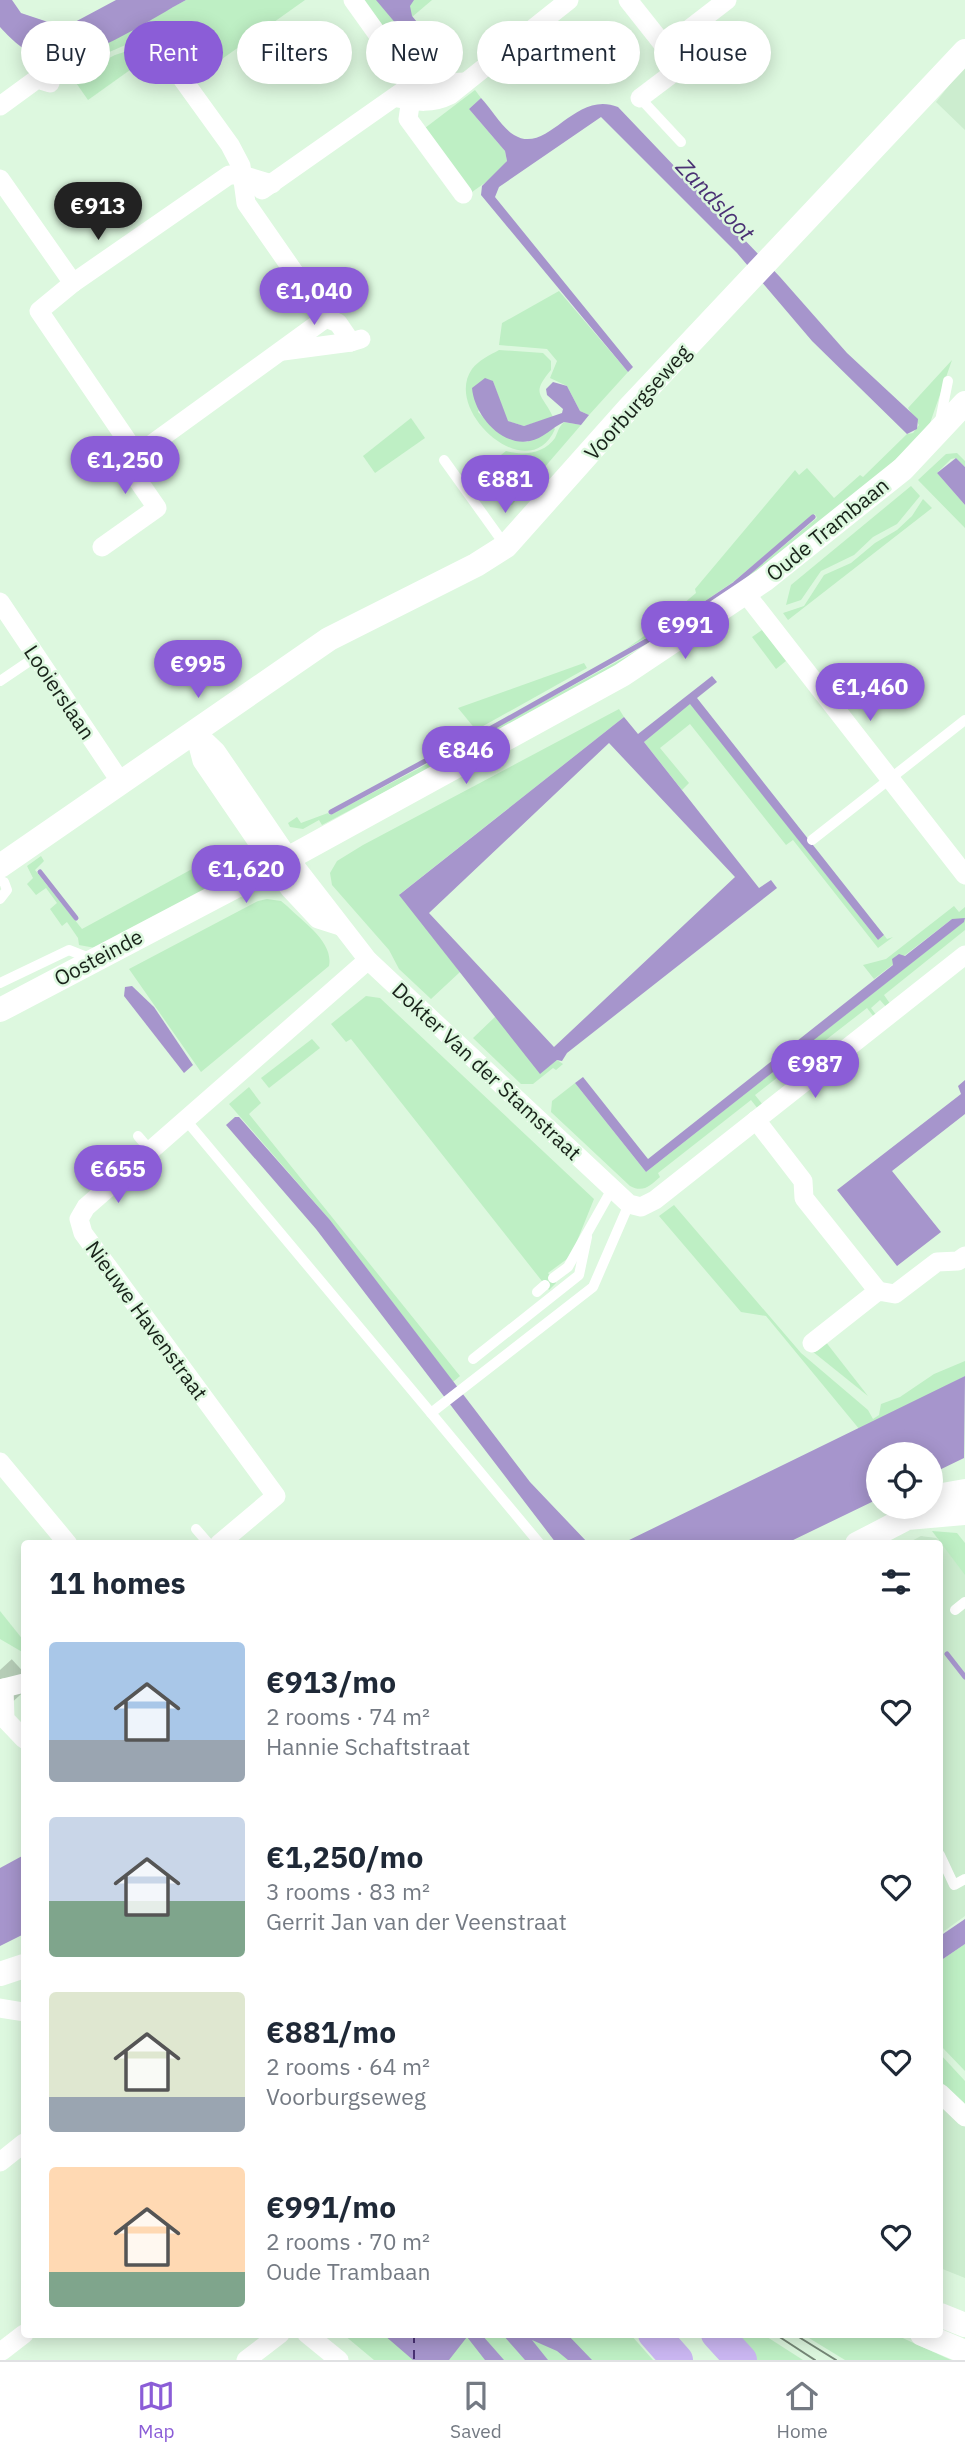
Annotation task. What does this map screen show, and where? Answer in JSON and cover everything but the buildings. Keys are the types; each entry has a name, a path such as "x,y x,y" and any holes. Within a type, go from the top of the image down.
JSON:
{"main road":[{"path":"658,2338 677,2360"},
{"path":"721,2338 741,2360"}],"street":[{"path":"353,0 407,94 408,118 463,194"},
{"path":"137,455 39,311 217,182 244,183 258,192 407,94 438,101 569,0"},
{"path":"628,0 654,32"},
{"path":"700,21 727,0"},
{"name":"Voorburgseweg","path":"120,781 329,639 476,565 506,546 965,51"},
{"path":"0,106 30,84"},
{"path":"186,84 230,145 244,183 246,203 326,318 338,323 356,341 281,351"},
{"path":"640,98 659,84"},
{"path":"0,179 73,284"},
{"path":"102,547 157,508 131,469 137,455 326,318"},
{"name":"Oude Trambaan","path":"197,905 282,862 622,675 746,594 903,469 965,403"},
{"path":"746,594 888,780 965,875"},
{"name":"Looierslaan","path":"0,602 120,781"},
{"name":"Dokter Van der Stamstraat","path":"194,730 216,751 282,862 368,960 612,1189 635,1205"},
{"path":"0,866 120,781"},
{"name":"Oosteinde","path":"0,1010 197,905"},
{"path":"635,1205 655,1200 965,955"},
{"name":"Nieuwe Havenstraat","path":"224,1540 276,1496 83,1233 79,1219 113,1170 144,1143 185,1119 368,960"},
{"path":"756,1120 803,1181 804,1198 878,1291 895,1294 937,1262 958,1261 965,1256"},
{"path":"812,1343 878,1291"},
{"path":"0,1462 65,1540"},
{"path":"943,1495 965,1491"},
{"path":"865,1540 907,1518 965,1513"},
{"path":"844,1540 885,1519"},
{"path":"21,1683 2,1686 5,1719 21,1736"},
{"path":"0,1974 21,1967"},
{"path":"0,1990 21,1984"},
{"path":"0,2007 21,2011"},
{"path":"943,2096 965,2117"},
{"path":"0,2162 21,2145"},
{"path":"943,2316 965,2325"},
{"path":"4,2353 21,2337"},
{"path":"246,2360 275,2338"},
{"path":"312,2338 339,2360"},
{"path":"932,2338 965,2352"}],"lane":[{"path":"640,98 681,142"},
{"path":"938,432 948,381"},
{"path":"444,460 506,546"},
{"path":"0,681 37,656"},
{"path":"812,840 965,720"},
{"path":"0,881 4,882 7,890 0,899"},
{"path":"0,982 69,950 94,960"},
{"path":"185,1119 537,1540"},
{"path":"545,1285 568,1267 612,1189"},
{"path":"431,1413 593,1287 635,1205"},
{"path":"473,1359 579,1275 587,1237"},
{"path":"196,1529 206,1540"},
{"path":"954,1610 965,1602"},
{"path":"943,1861 954,1885 965,1879"}],"shaded area":[{"path":"0,0 12,0 21,13 45,21 21,21 21,46 0,27"},
{"path":"116,0 186,0 149,21 124,21 124,35 110,42 110,21 77,21"},
{"path":"186,0 305,0 275,21 237,21 237,48 223,58 223,21 147,21"},
{"path":"363,0 432,0 412,17 415,21 378,21"},
{"path":"376,0 414,0 410,6 416,21 394,21"},
{"path":"124,33 124,46 110,52 110,40"},
{"path":"124,52 124,74 88,100 77,84 110,84 110,58"},
{"path":"965,65 965,130 936,102"},
{"path":"475,90 481,98 469,109 505,151 507,161 496,175 472,192 425,128"},
{"path":"481,98 510,132 526,139 550,131 588,107 602,104 618,107 780,277 847,353 918,419 917,429 907,434 812,341 737,253 601,117 499,187 495,197 633,367 628,372 481,195 482,186 507,161 505,151 469,109"},
{"path":"559,291 628,372 589,415 580,411 567,386 550,378 557,361 547,349 499,345 502,323"},
{"path":"499,350 543,353 551,361 551,370 541,385 540,394 553,417 524,426 507,421 493,381 478,412 500,432 527,442 553,427 555,429 543,445 527,451 509,447 492,437 478,422 469,405 466,386 472,369 481,360"},
{"path":"952,360 928,429 879,475 767,566 645,649 484,739 482,735 644,647 739,583 817,518 815,514 733,582 671,624 626,649 678,612 677,609 696,593 695,589 795,470 799,475 807,468 834,498 860,475 863,477 907,434 913,433 919,425 908,408"},
{"path":"485,378 493,381 508,421 524,426 562,413 563,409 547,395 546,389 553,382 567,386 580,411 589,415 581,425 564,422 534,440 519,442 509,439 499,434 484,418 474,398 472,388"},
{"path":"411,418 425,438 375,473 363,456"},
{"path":"564,422 581,425 512,505 507,506 482,470 506,451 526,453 545,447 555,438"},
{"path":"957,453 965,461 965,467 956,458 951,459 937,473 965,505 965,528 918,480 946,454"},
{"path":"956,458 965,467 965,505 937,473"},
{"path":"911,486 920,496 897,524 873,537 854,555 821,571 801,600 786,605 791,585"},
{"path":"923,499 932,508 788,620 783,613 804,606 824,575 851,563 875,543 897,530 912,516"},
{"path":"762,630 786,661 776,669 752,637"},
{"path":"584,663 587,668 476,730 458,708"},
{"path":"712,676 717,682 697,698 884,935 878,940 690,704 644,742 759,888 771,880 777,888 567,1053 562,1061 557,1060 540,1074 399,895 624,717 638,734","holes":["609,743 735,877 554,1047 429,913"]},
{"path":"690,703 878,940 884,935 887,939 893,937 878,948 793,840 786,845 690,724 660,748 689,783 682,790 644,742"},
{"path":"619,709 624,717 400,894 460,972 431,999 399,969 389,950 332,885 330,873 337,861"},
{"path":"471,741 473,745 322,825 319,820 303,829 290,827 288,823 297,817 301,823 328,813 330,815"},
{"path":"241,849 241,860 247,873 101,949 79,945 78,938 67,922 62,926 50,909 57,903 46,888 36,895 27,884 33,878 27,866 41,856 44,861 35,870 82,929 216,856 220,863"},
{"path":"258,901 281,901 316,933 327,949 329,966 201,1072 129,969"},
{"path":"954,906 959,912 965,907 965,930 884,995 891,1005 887,1008 880,1000 871,1008 877,1016 874,1017 867,1008 755,1095 763,1105 758,1109 751,1100 658,1173 660,1177 646,1187 639,1189 630,1186 551,1112 552,1101 575,1083 646,1172 957,927 960,923 952,919 874,979 863,965 886,959"},
{"path":"965,918 964,922 646,1172 575,1083 583,1077 648,1159 893,965 892,959 899,954 905,956 952,919"},
{"path":"132,986 154,1007 193,1065 184,1073 124,996 125,987"},
{"path":"366,996 380,998 594,1199 571,1256 548,1273 556,1283 549,1290 351,1039 346,1042 331,1024"},
{"path":"496,1016 540,1073 557,1060 563,1064 556,1070 553,1068 533,1084 521,1084 473,1038"},
{"path":"312,1039 320,1048 269,1088 261,1078"},
{"path":"965,1080 965,1114 892,1171 941,1232 897,1266 837,1190 961,1094 958,1086"},
{"path":"249,1087 261,1103 249,1114 460,1376 453,1382 330,1220 229,1104"},
{"path":"239,1117 330,1220 530,1482 585,1540 554,1540 316,1229 226,1125"},
{"path":"674,1205 801,1353 868,1410 873,1419 879,1415 881,1404 900,1397 934,1374 965,1361 965,1376 860,1430 766,1316 741,1312 659,1216"},
{"path":"825,1341 868,1396 812,1351"},
{"path":"965,1376 964,1458 943,1468 943,1442 866,1442 866,1505 793,1540 629,1540"},
{"path":"932,1531 957,1533 965,1543 965,1575 943,1546 943,1540 939,1540"},
{"path":"921,1536 939,1540 914,1540"},
{"path":"943,1544 965,1561 965,1916 943,1932"},
{"path":"0,1611 21,1637 21,1651 0,1639"},
{"path":"21,1857 21,1936 0,1946 0,1868"},
{"path":"965,1919 965,1944 943,1959 943,1934"},
{"path":"965,1944 965,2071 943,2048 943,1959"},
{"path":"943,2057 965,2081 965,2110 943,2088"},
{"path":"943,2091 965,2112 965,2278 943,2269"},
{"path":"348,2338 634,2338 653,2360 374,2360"},
{"path":"387,2338 466,2338 449,2360 413,2360"},
{"path":"468,2338 485,2338 504,2360 485,2360"},
{"path":"506,2338 571,2338 592,2360 568,2360 557,2351 532,2340 548,2360 525,2360"},
{"path":"731,2338 769,2338 803,2360 753,2360"},
{"path":"809,2338 903,2338 951,2360 845,2360"}],"waterway":[{"path":"488,730 666,630 735,584 813,517"},
{"path":"331,812 464,740"},
{"path":"40,872 76,918"},
{"path":"947,1654 965,1677"}],"ferry route":[{"path":"414,2338 414,2360"}],"tunnel":[{"path":"0,1670 21,1693"}],"tram line":[{"path":"781,2338 815,2360"},
{"path":"800,2338 836,2360"}],"water label":[{"name":"Zandsloot","path":"716,199"}]}
